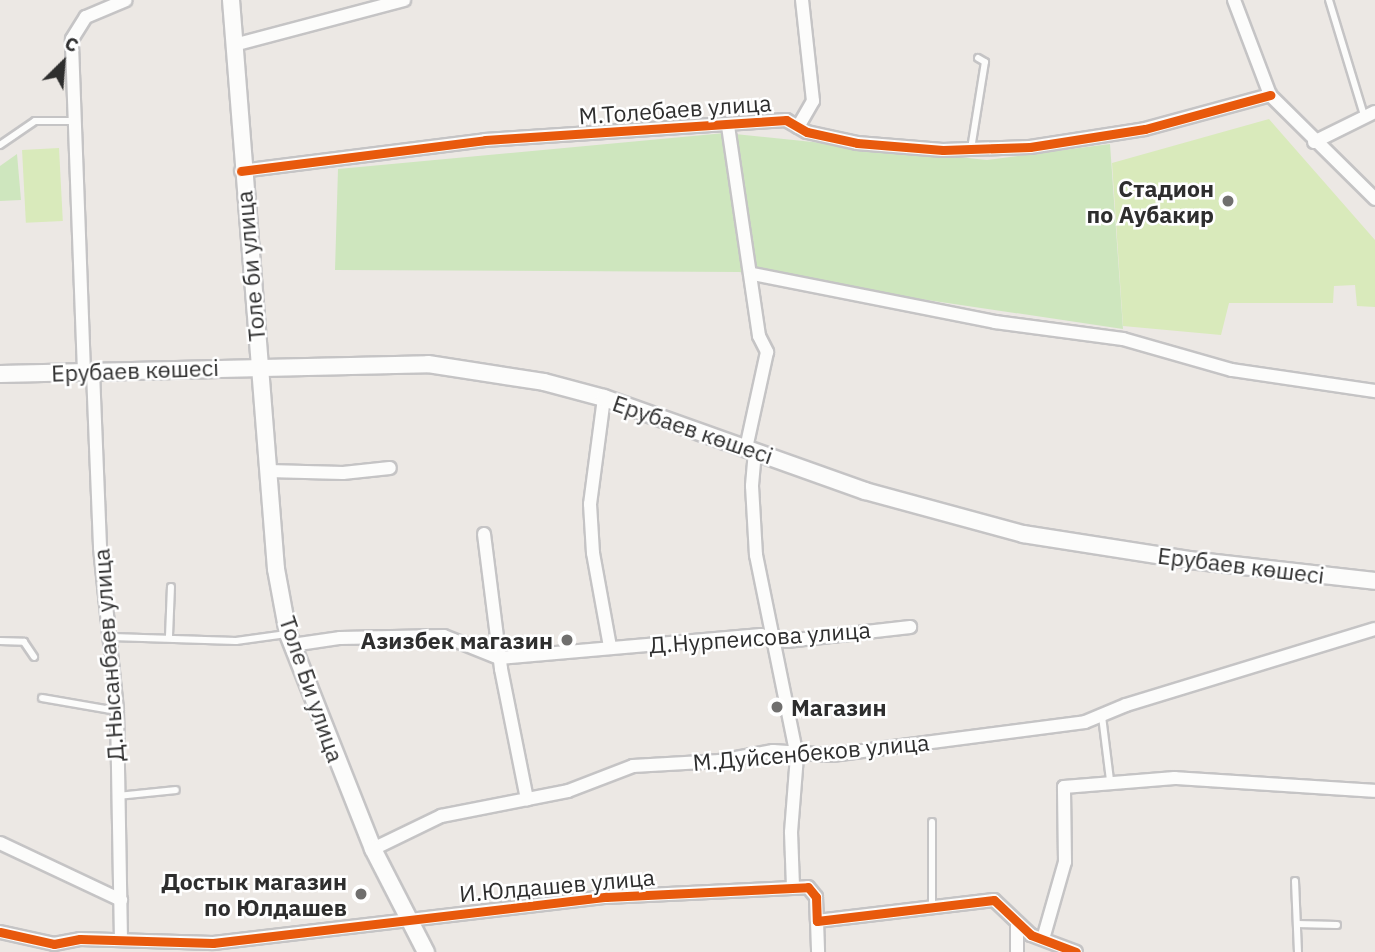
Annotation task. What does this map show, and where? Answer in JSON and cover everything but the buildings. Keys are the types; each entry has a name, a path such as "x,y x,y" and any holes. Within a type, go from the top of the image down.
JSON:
{"main road":[{"name":"Толе би улица","path":"231,0 242,171 259,365"},
{"name":"Ерубаев көшесі","path":"0,374 259,365 428,364 544,382 604,398 865,491 1023,534 1189,560 1375,581"},
{"name":"Толе Би улица","path":"259,365 276,569 290,640 373,849 426,952"}],"street":[{"name":"Д.Нысанбаев улица","path":"121,939 116,796 117,711 112,637 100,548 88,372 72,121 72,39 86,17 126,0"},
{"path":"234,45 404,0"},
{"path":"798,127 813,102 802,0"},
{"path":"1234,0 1270,95 1314,142 1375,200"},
{"name":"М.Толебаев улица","path":"242,171 485,141 786,120 798,127 857,143 971,149 1030,147 1145,129 1270,95"},
{"path":"1314,142 1370,113"},
{"path":"728,125 759,336 767,352 751,449 756,555 797,756 791,832 793,887 808,887 816,897 818,952"},
{"path":"752,274 995,322 1123,339 1232,370 1375,391"},
{"path":"604,398 590,504 593,553 610,647"},
{"path":"268,471 343,473 390,468"},
{"path":"484,534 499,658 527,799"},
{"name":"Д.Нурпеисова улица","path":"290,640 444,636 499,658 610,647 773,638 788,641 910,627"},
{"name":"М.Дуйсенбеков улица","path":"373,849 441,816 568,791 633,766 720,761 773,751 797,756 900,747 1085,722 1375,629"},
{"path":"1043,939 1065,862 1065,787 1110,780 1205,778 1375,791"},
{"path":"0,844 74,874 121,900"},
{"name":"И.Юлдашев улица","path":"0,932 54,944 121,939 157,944 213,943 606,897 793,887"},
{"path":"817,921 994,901 1017,923 1043,939 1076,952"},
{"path":"1017,923 1017,952"}],"lane":[{"path":"1329,0 1370,113"},
{"path":"971,149 985,62 978,58"},
{"path":"0,145 35,121 72,121"},
{"path":"169,636 171,587"},
{"path":"112,637 290,640"},
{"path":"0,641 24,642 34,657"},
{"path":"42,698 117,711"},
{"path":"1102,715 1110,780"},
{"path":"116,796 176,790"},
{"path":"932,822 932,908"},
{"path":"1295,881 1298,952"},
{"path":"1297,924 1337,925"}],"green space":[{"name":"Стадион по Аубакир","path":"1269,119 1375,240 1375,307 1357,306 1355,285 1334,286 1333,303 1229,303 1221,335 1123,326 1112,163"},
{"path":"725,133 987,160 1110,144 1123,329 739,272 335,270 338,169"},
{"path":"59,148 63,221 26,223 22,150"},
{"path":"17,154 21,200 0,201 0,166"}],"cycle path":[{"path":"241,171 485,140 786,120 807,132 857,143 943,150 1030,147 1145,129 1270,95"},
{"path":"0,932 54,944 80,939 213,943 606,897 808,887 816,897 817,921 994,900 1031,935 1076,952"}],"place":[{"name":"Стадион по Аубакир","path":"1228,201"},
{"name":"Азизбек магазин","path":"567,640"},
{"name":"Магазин","path":"777,707"},
{"name":"Достык магазин по Юлдашев","path":"361,894"}]}
